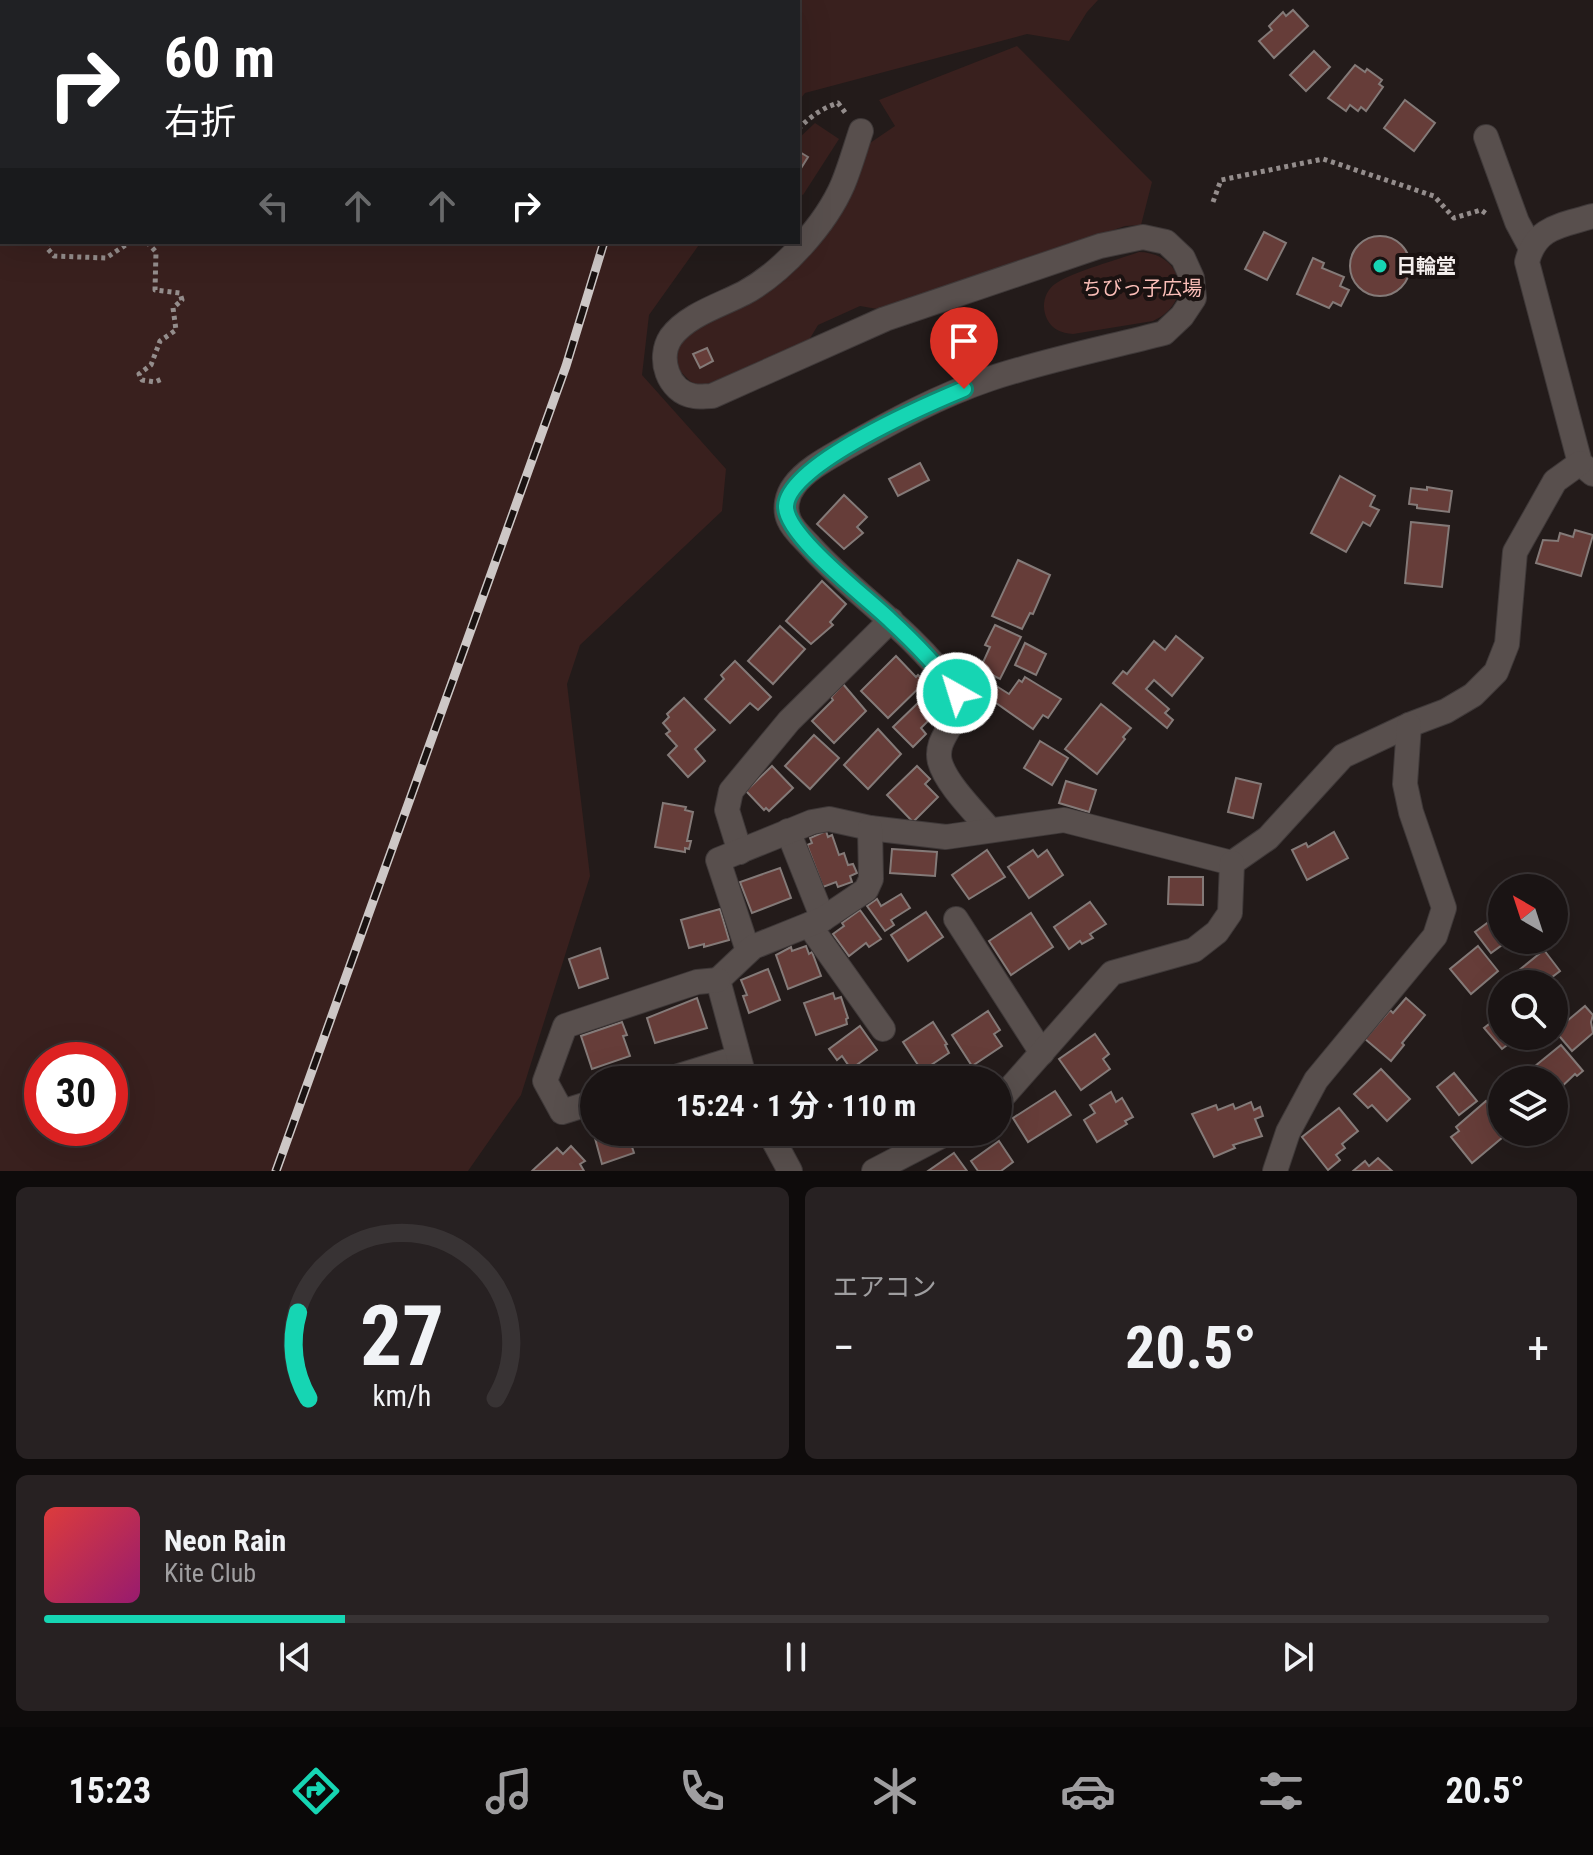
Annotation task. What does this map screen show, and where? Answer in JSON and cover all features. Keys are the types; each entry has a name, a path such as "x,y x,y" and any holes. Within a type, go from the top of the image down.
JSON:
{"street":[{"path":"861,131 842,187 800,248 748,291 685,323 670,339 664,357 667,375 678,388 691,396 712,396 885,319 1100,246 1143,237 1166,242 1183,258 1192,278 1194,298 1182,316 1164,333 990,379 914,409 833,456 792,488 786,506 789,522 833,570 891,620 957,693 958,711 942,741 939,760 950,780 990,830"},
{"path":"1486,137 1517,222 1531,248"},
{"path":"748,951 718,860 812,822 829,819 870,828 946,837 1064,820 1232,863 1268,838 1343,756 1446,711 1473,695 1496,672 1507,644 1515,552 1555,481 1586,468 1527,262 1531,248 1543,232 1593,216"},
{"path":"740,852 727,810 731,791 789,721 891,620"},
{"path":"1275,1171 1288,1132 1316,1080 1435,936 1444,908 1411,812 1405,784 1409,725"},
{"path":"580,1106 562,1112 545,1081 565,1026 697,982 718,980 753,947 816,922 866,890 871,879 870,828"},
{"path":"788,831 816,922 883,1029"},
{"path":"1012,1086 1112,973 1194,950 1217,932 1230,913 1232,863"},
{"path":"956,919 1042,1053"},
{"path":"718,980 740,1066"},
{"path":"777,1146 790,1171"},
{"path":"874,1171 922,1146"}],"path":[{"path":"800,127 808,118 838,103 861,131"},
{"path":"1213,202 1221,180 1323,159 1434,196 1454,218 1481,210 1496,220 1517,222"},
{"path":"48,244 47,248 54,256 106,258 127,244"},
{"path":"149,244 156,252 155,290 180,293 182,300 173,308 176,330 160,341 151,365 139,374 142,380 162,379"}],"green space":[{"path":"800,0 1098,0 1069,41 1027,34 805,93 800,99"},
{"path":"1017,46 1152,182 1141,225 1125,226 883,310 860,306 818,325 806,345 702,386 691,382 680,371 676,357 681,340 695,329 762,293 870,143 895,126 879,100"},
{"path":"815,123 839,139 803,195 800,193 800,137"},
{"path":"0,244 700,244 649,315 642,375 726,469 722,511 580,645 567,684 590,876 521,1095 468,1171 0,1171"},
{"name":"ちびっ子広場","path":"1139,252 1166,261 1174,270 1178,292 1166,313 1153,321 1073,334 1057,330 1049,322 1044,310 1045,300 1055,284"}],"building":[{"path":"1293,10 1308,26 1274,58 1259,41 1272,30 1269,26 1283,12 1286,16"},
{"path":"1314,51 1330,67 1306,91 1290,75"},
{"path":"1355,65 1382,80 1379,84 1383,87 1366,111 1361,107 1358,111 1350,105 1346,111 1328,98"},
{"path":"1405,100 1435,123 1414,151 1384,128"},
{"path":"800,152 808,157 800,170"},
{"path":"1264,232 1286,243 1267,280 1245,269"},
{"name":"日輪堂","path":"1380,236 1391,238 1401,245 1408,255 1408,277 1401,287 1391,294 1380,296 1369,294 1359,287 1352,277 1350,266 1352,255 1359,245 1369,238"},
{"path":"1313,258 1324,263 1322,268 1344,277 1340,286 1349,290 1341,306 1333,302 1329,308 1297,294"},
{"path":"707,348 713,361 700,368 693,354"},
{"path":"920,463 929,480 898,496 889,479"},
{"path":"1340,476 1375,496 1370,506 1379,510 1370,526 1363,522 1346,552 1311,533"},
{"path":"1427,487 1452,491 1449,512 1409,504 1411,488 1427,490"},
{"path":"844,495 867,517 857,527 863,533 844,549 817,524"},
{"path":"1411,522 1449,526 1442,587 1405,583"},
{"path":"1575,530 1593,535 1581,576 1536,563 1543,540 1558,541 1560,533 1573,537"},
{"path":"1018,560 1050,575 1033,614 1030,613 1022,629 992,616"},
{"path":"822,581 846,604 830,622 833,625 811,644 786,621"},
{"path":"995,625 1021,637 1000,679 980,669 990,647 985,645"},
{"path":"780,626 805,649 773,684 748,661"},
{"path":"1176,636 1203,658 1172,696 1154,680 1146,689 1169,709 1165,713 1173,720 1167,728 1113,683 1123,671 1127,674 1154,641 1165,650"},
{"path":"1025,643 1046,654 1036,675 1015,665"},
{"path":"896,656 925,682 888,718 861,691"},
{"path":"735,661 771,697 758,710 750,703 730,723 705,699 724,679 721,675"},
{"path":"1025,677 1061,699 1048,718 1043,715 1033,729 982,693 990,682 1009,694"},
{"path":"843,684 866,711 834,743 812,721 833,700 831,697"},
{"path":"684,698 715,730 695,749 705,761 688,777 668,755 677,746 666,734 670,731 663,723 669,717 667,714"},
{"path":"921,700 935,714 921,728 926,734 913,747 893,727"},
{"path":"1101,704 1131,728 1097,774 1065,749"},
{"path":"878,729 901,754 868,789 844,765"},
{"path":"814,735 839,758 810,789 785,766"},
{"path":"1040,741 1068,758 1052,785 1024,768"},
{"path":"772,766 793,788 769,811 764,810 746,791"},
{"path":"917,766 930,779 925,784 938,797 913,822 887,795"},
{"path":"1236,778 1261,784 1253,818 1228,812"},
{"path":"1066,781 1096,790 1089,812 1059,803"},
{"path":"663,803 686,807 685,810 693,812 687,841 691,841 685,852 655,847"},
{"path":"826,831 828,837 832,835 839,855 844,853 848,865 853,864 857,873 850,876 852,882 838,887 836,882 823,887 807,845 812,843 810,838"},
{"path":"1334,832 1348,858 1307,880 1292,850 1306,843 1308,847"},
{"path":"892,849 937,852 935,876 890,873"},
{"path":"987,850 1005,877 969,899 952,875"},
{"path":"1033,850 1038,857 1047,850 1063,875 1029,898 1008,867"},
{"path":"780,868 791,898 752,913 740,882"},
{"path":"1169,877 1203,877 1203,905 1168,904"},
{"path":"901,894 910,908 891,920 894,925 885,931 867,906 877,899 881,906"},
{"path":"1090,902 1106,924 1090,934 1093,938 1082,944 1080,941 1069,949 1054,927"},
{"path":"720,909 729,940 689,948 681,920"},
{"path":"860,910 881,939 869,947 866,943 849,956 833,934"},
{"path":"926,912 943,937 908,961 891,935"},
{"path":"1031,913 1053,947 1011,975 989,941"},
{"path":"1488,922 1488,949 1475,932"},
{"path":"806,946 809,954 812,952 821,976 788,989 776,955 791,947 792,951"},
{"path":"1478,946 1497,970 1488,970 1488,980 1471,994 1450,969"},
{"path":"600,948 608,978 579,988 569,959"},
{"path":"1539,954 1547,954 1559,970 1519,970"},
{"path":"768,969 780,1000 749,1013 741,980"},
{"path":"833,993 835,999 841,997 847,1024 816,1035 804,1003"},
{"path":"697,998 707,1028 655,1043 647,1018"},
{"path":"1406,998 1425,1015 1391,1061 1365,1039 1390,1010 1393,1013"},
{"path":"1585,1006 1593,1015 1593,1033 1572,1051 1568,1046 1568,1020"},
{"path":"988,1011 1000,1030 994,1034 1002,1046 972,1066 952,1035"},
{"path":"622,1022 630,1056 601,1066 591,1066 581,1036"},
{"path":"933,1022 949,1053 930,1066 919,1066 903,1042"},
{"path":"860,1026 877,1050 855,1066 849,1066 842,1056 837,1060 829,1049"},
{"path":"1095,1034 1109,1054 1103,1059 1110,1069 1081,1090 1059,1059"},
{"path":"1555,1050 1565,1050 1583,1071 1568,1081 1568,1066 1535,1066"},
{"path":"1381,1069 1410,1099 1387,1121 1372,1105 1368,1108 1354,1094"},
{"path":"1454,1073 1477,1101 1459,1115 1437,1087"},
{"path":"1055,1091 1071,1115 1028,1142 1013,1118"},
{"path":"1111,1092 1116,1102 1122,1098 1133,1117 1097,1142 1084,1120 1095,1113 1090,1105"},
{"path":"1486,1101 1488,1146 1492,1146 1472,1163 1451,1137 1459,1131 1456,1127"},
{"path":"1251,1102 1254,1110 1260,1107 1263,1116 1255,1119 1262,1136 1233,1145 1235,1148 1214,1157 1192,1114 1216,1105 1218,1110 1233,1104 1235,1109"},
{"path":"1339,1108 1358,1131 1342,1144 1345,1148 1336,1155 1340,1160 1328,1170 1302,1137"},
{"path":"571,1146 585,1161 580,1164 584,1171 532,1171 557,1148 563,1154"},
{"path":"597,1146 632,1146 634,1153 602,1164"},
{"path":"992,1146 1002,1146 1013,1162 1001,1171 978,1171 971,1161"},
{"path":"954,1153 967,1171 928,1171"},
{"path":"1378,1158 1392,1171 1353,1171 1365,1161 1369,1166"}],"railway":[{"path":"276,1171 566,366 603,244"}],"place":[{"name":"日輪堂","path":"1380,266"}],"route":[{"path":"957,693 891,620 833,570 789,522 786,506 792,488 800,479 833,456 914,409 964,389"}]}
